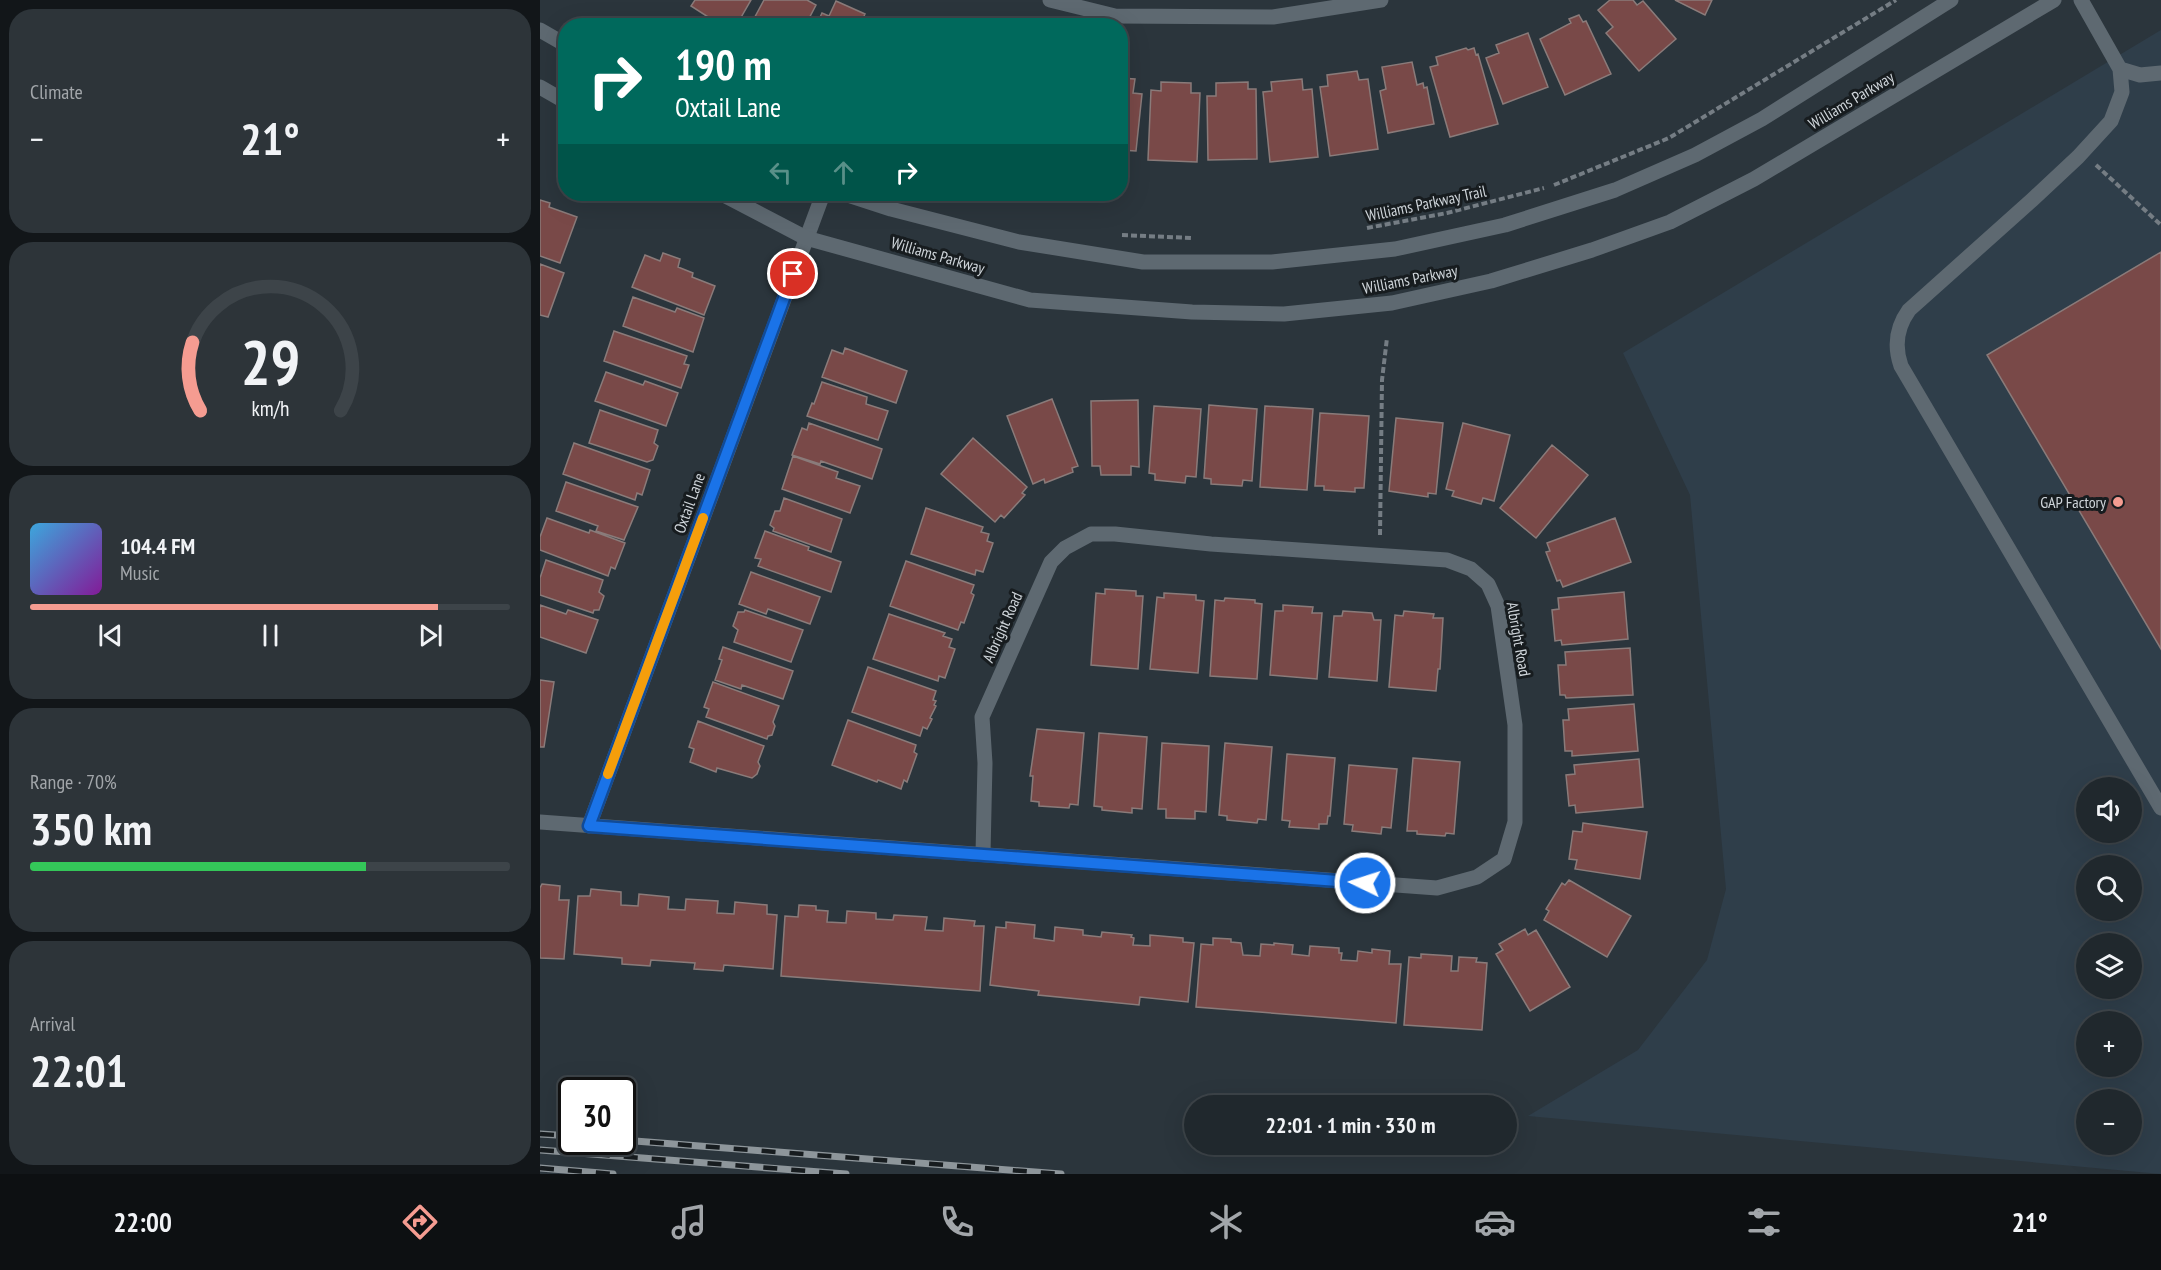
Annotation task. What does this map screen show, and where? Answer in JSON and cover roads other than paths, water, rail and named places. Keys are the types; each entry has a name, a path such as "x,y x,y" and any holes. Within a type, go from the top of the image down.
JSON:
{"street":[{"path":"1050,0 1115,16 1273,17 1381,0"},
{"name":"Williams Parkway","path":"866,201 1019,242 1143,262 1272,262 1395,249 1506,225 1615,190 1695,155 1762,119 1951,0"},
{"name":"Williams Parkway","path":"736,201 806,237 1030,300 1192,312 1284,314 1392,303 1491,281 1592,250 1670,222 1754,179 2054,0"},
{"path":"2081,0 2120,69 2122,92 2115,113 2106,128 2082,153 1909,310 1897,335 1898,357 1901,366 2161,808"},
{"path":"540,30 558,40"},
{"path":"2120,69 2140,75 2161,73"},
{"path":"540,87 558,97"},
{"name":"Oxtail Lane","path":"589,826 820,201"},
{"name":"Albright Road","path":"540,822 1437,888 1477,877 1504,859 1515,822 1515,725 1498,606 1488,584 1471,569 1447,560 1091,534 1065,548 1051,562 982,717 986,763 983,854"}],"railway":[{"path":"540,1134 558,1135"},
{"path":"636,1141 1061,1174"},
{"path":"540,1150 846,1174"},
{"path":"540,1168 613,1174"}],"place":[{"name":"GAP Factory","path":"2118,502"}]}
